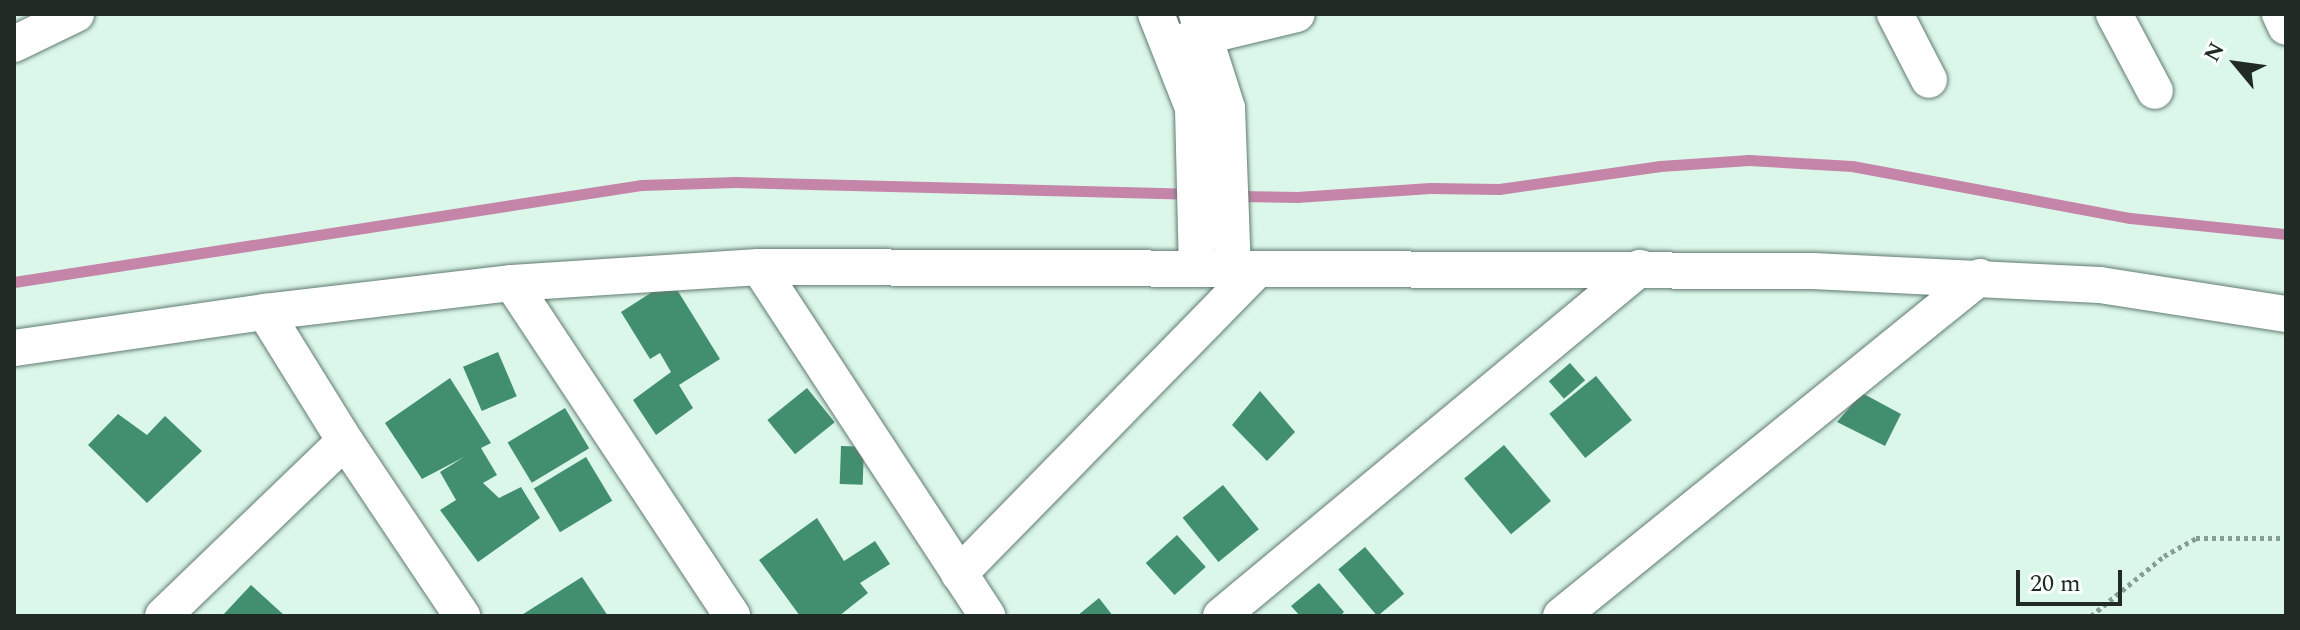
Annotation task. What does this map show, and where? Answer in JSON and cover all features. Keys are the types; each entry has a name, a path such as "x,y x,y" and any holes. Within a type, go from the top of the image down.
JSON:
{"street":[{"path":"14,44 76,14"},
{"path":"1197,267 1210,108 1163,30 1297,14"},
{"path":"1895,14 1929,80"},
{"path":"2114,14 2155,91"},
{"path":"2280,14 2286,27"},
{"path":"1202,25 1210,108 1246,268"},
{"path":"759,267 987,616"},
{"path":"14,348 265,312 512,283 759,267 1640,268 1980,277 2100,285 2286,314"},
{"path":"959,574 1246,268"},
{"path":"1221,616 1640,268"},
{"path":"1561,616 1980,277"},
{"path":"512,283 732,616"},
{"path":"265,312 449,611"},
{"path":"14,367 58,342"},
{"path":"163,616 345,441"}],"path":[{"path":"2091,616 2164,556 2196,538 2286,538"}],"building":[{"path":"671,280 720,359 679,385 693,408 656,435 633,400 671,372 660,353 650,359 621,312"},
{"path":"498,352 517,396 482,411 463,367"},
{"path":"1570,363 1585,380 1564,399 1549,381"},
{"path":"1596,376 1632,420 1585,458 1549,414"},
{"path":"450,378 491,443 481,448 497,475 483,483 499,498 521,487 540,518 478,562 440,510 456,500 440,472 464,457 422,479 385,423"},
{"path":"807,388 835,422 795,454 767,420"},
{"path":"1260,391 1295,432 1267,461 1232,425"},
{"path":"1862,393 1901,414 1885,446 1837,422"},
{"path":"565,408 589,448 532,483 508,443"},
{"path":"118,414 147,435 165,416 202,451 147,503 88,445"},
{"path":"1504,445 1551,501 1511,534 1464,478"},
{"path":"841,446 864,447 863,485 840,484"},
{"path":"586,457 612,501 560,532 534,488"},
{"path":"1223,485 1259,529 1218,562 1183,518"},
{"path":"817,518 844,561 875,541 890,564 860,583 868,593 839,616 800,616 759,560"},
{"path":"1177,535 1206,567 1175,595 1146,563"},
{"path":"1365,547 1404,594 1377,616 1338,569"},
{"path":"582,577 608,616 520,616"},
{"path":"1319,583 1344,612 1340,616 1300,616 1291,606"},
{"path":"251,585 285,616 222,616"},
{"path":"1099,598 1113,616 1077,616"}],"waterway":[{"path":"1235,196 1297,197 1430,188 1499,189 1660,166 1749,160 1852,166 2130,218 2286,234"},
{"path":"14,282 641,185 736,182 1189,194"}]}
